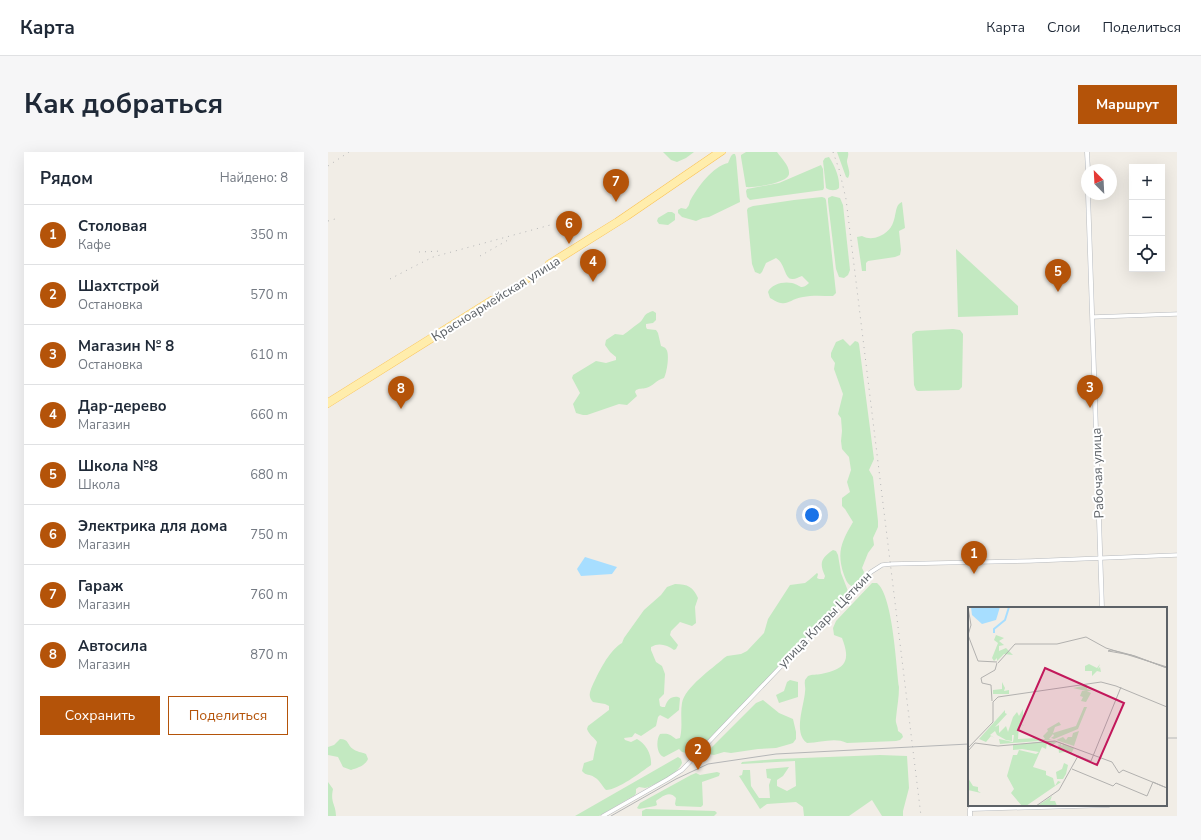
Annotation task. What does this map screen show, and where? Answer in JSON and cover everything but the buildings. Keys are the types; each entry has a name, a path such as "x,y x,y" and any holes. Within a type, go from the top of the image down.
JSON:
{"main road":[{"name":"Красноармейская улица","path":"328,401 616,221 717,152"},
{"name":"Красноармейская улица","path":"328,405 628,217 724,152"},
{"path":"1087,152 1088,164"},
{"name":"Рабочая улица","path":"1088,200 1102,607"},
{"path":"970,816 970,810 1081,806"}],"street":[{"path":"1092,317 1177,314"},
{"name":"улица Клары Цеткин","path":"603,816 682,770 871,572 879,566 891,564 1030,561 1177,555"}],"green space":[{"path":"663,152 694,152 677,162 671,160"},
{"path":"746,152 777,152 787,165 789,174 783,180 777,182 763,186 746,187 741,155"},
{"path":"837,152 848,152 848,178 846,177"},
{"path":"733,154 735,154 736,157 740,202 709,217 696,221 682,217 678,213 678,210 681,208 686,209 706,178 717,168 728,163"},
{"path":"829,157 839,180 839,188 835,190 829,190 826,188 823,161 825,158"},
{"path":"821,165 823,169 823,190 750,200 747,197 747,189 779,183"},
{"path":"832,196 840,198 843,205 850,270 848,275 844,278 839,277 836,269 828,202 828,198"},
{"path":"822,197 826,200 836,293 833,296 803,297 787,303 780,303 770,298 768,292 772,287 789,282 800,287 804,287 809,283 802,276 790,279 782,264 776,258 766,263 760,274 755,272 752,264 747,210 753,206"},
{"path":"902,202 905,228 899,231 901,250 900,255 868,261 866,263 866,271 862,271 857,237 862,236 873,238 887,232 891,227 899,204"},
{"path":"668,212 675,214 675,220 668,225 659,224 657,221 658,218"},
{"path":"956,249 1018,306 1018,315 958,317"},
{"path":"653,311 656,313 656,320 653,323 646,324 646,327 647,329 656,330 661,346 667,351 668,363 664,378 648,387 636,390 635,392 637,396 627,405 619,404 587,415 576,413 573,404 580,393 572,378 573,375 596,361 606,363 616,360 616,357 605,345 606,340 615,334 623,335 641,321 645,315"},
{"path":"960,330 963,334 962,387 959,390 916,390 914,385 912,334 916,331"},
{"path":"843,339 850,346 855,341 859,344 874,459 869,470 873,477 878,521 878,527 873,538 874,545 868,553 862,568 864,572 863,575 853,587 849,585 846,580 840,560 843,541 853,522 842,506 842,498 850,492 847,482 851,470 849,457 842,449 841,418 838,414 843,394 834,369 835,363 831,357 831,353 836,342"},
{"path":"833,550 836,551 838,555 841,573 848,594 695,755 682,752 679,749 664,757 661,756 658,750 659,736 660,734 669,734 676,739 680,738 682,703 684,697 693,685 727,656 741,654 747,651 764,633 768,619 790,585 805,583 817,573 817,578 824,579 825,576 822,568 822,561"},
{"path":"872,583 877,583 882,590 887,602 890,616 899,687 896,721 898,731 903,737 896,741 847,743 832,740 807,743 803,739 800,726 805,680 810,675 836,670 844,663 846,658 845,646 842,638 834,635 833,628 836,621"},
{"path":"675,584 690,587 696,594 698,598 695,607 696,623 692,626 680,622 671,631 670,635 678,645 676,649 674,650 660,644 651,647 651,650 656,662 662,666 665,674 664,694 659,699 660,706 665,707 670,699 673,697 678,697 680,698 679,710 668,719 660,715 656,726 641,736 635,733 632,737 624,738 625,740 631,742 637,739 646,747 651,765 623,784 606,790 596,778 585,774 582,771 584,763 593,760 597,742 588,731 588,726 609,710 609,706 605,704 593,702 590,697 590,691 608,657 617,646 622,643 644,610 661,595 667,587"},
{"path":"790,680 798,682 798,697 779,703 776,695 784,691 787,682"},
{"path":"763,700 779,713 793,719 796,739 793,743 776,748 731,753 724,752 714,755 708,754 709,750 756,703"},
{"path":"340,739 345,740 355,750 366,754 368,759 365,763 351,770 343,767 338,757 328,755 328,747 334,745"},
{"path":"880,755 907,756 909,788 903,816 882,816 872,800 849,816 804,816 803,807 796,802 767,804 760,809 739,776 742,775 743,770 750,770 751,786 759,798 770,798 769,785 771,779 767,778 766,769 789,767 783,776 777,780 777,786 787,791 796,786 795,761 741,764 742,762 777,759"},
{"path":"678,757 681,759 682,763 680,767 668,777 649,787 639,787 636,789 635,795 599,816 575,816"},
{"path":"717,772 720,773 719,776 702,782 703,805 701,807 676,806 676,798 668,794 656,801 657,805 655,806 639,809 637,808 640,803 691,775 696,773 700,775"},
{"path":"328,782 333,789 332,797 336,816 328,816"},
{"path":"646,809 715,811 717,813 714,816 642,816 642,811"}],"water":[{"path":"585,557 617,567 612,574 581,576 577,569"}],"tram line":[{"path":"1167,738 1177,738"},
{"path":"611,816 676,779 708,764 776,754 968,744"}],"railway":[{"path":"328,166 349,152"},
{"path":"833,152 839,169 846,199 921,816"},
{"path":"328,221 335,219"},
{"path":"390,279 433,257 554,224"},
{"path":"480,256 508,240"},
{"path":"419,252 442,251"}],"place":[{"name":"Гараж","path":"616,202"},
{"name":"Электрика для дома","path":"569,244"},
{"name":"Дар-дерево","path":"593,282"},
{"name":"Школа №8","path":"1058,292"},
{"name":"Магазин № 8","path":"1090,408"},
{"name":"Автосила","path":"401,409"},
{"name":"Столовая","path":"974,574"},
{"name":"Шахтстрой","path":"698,770"}]}
